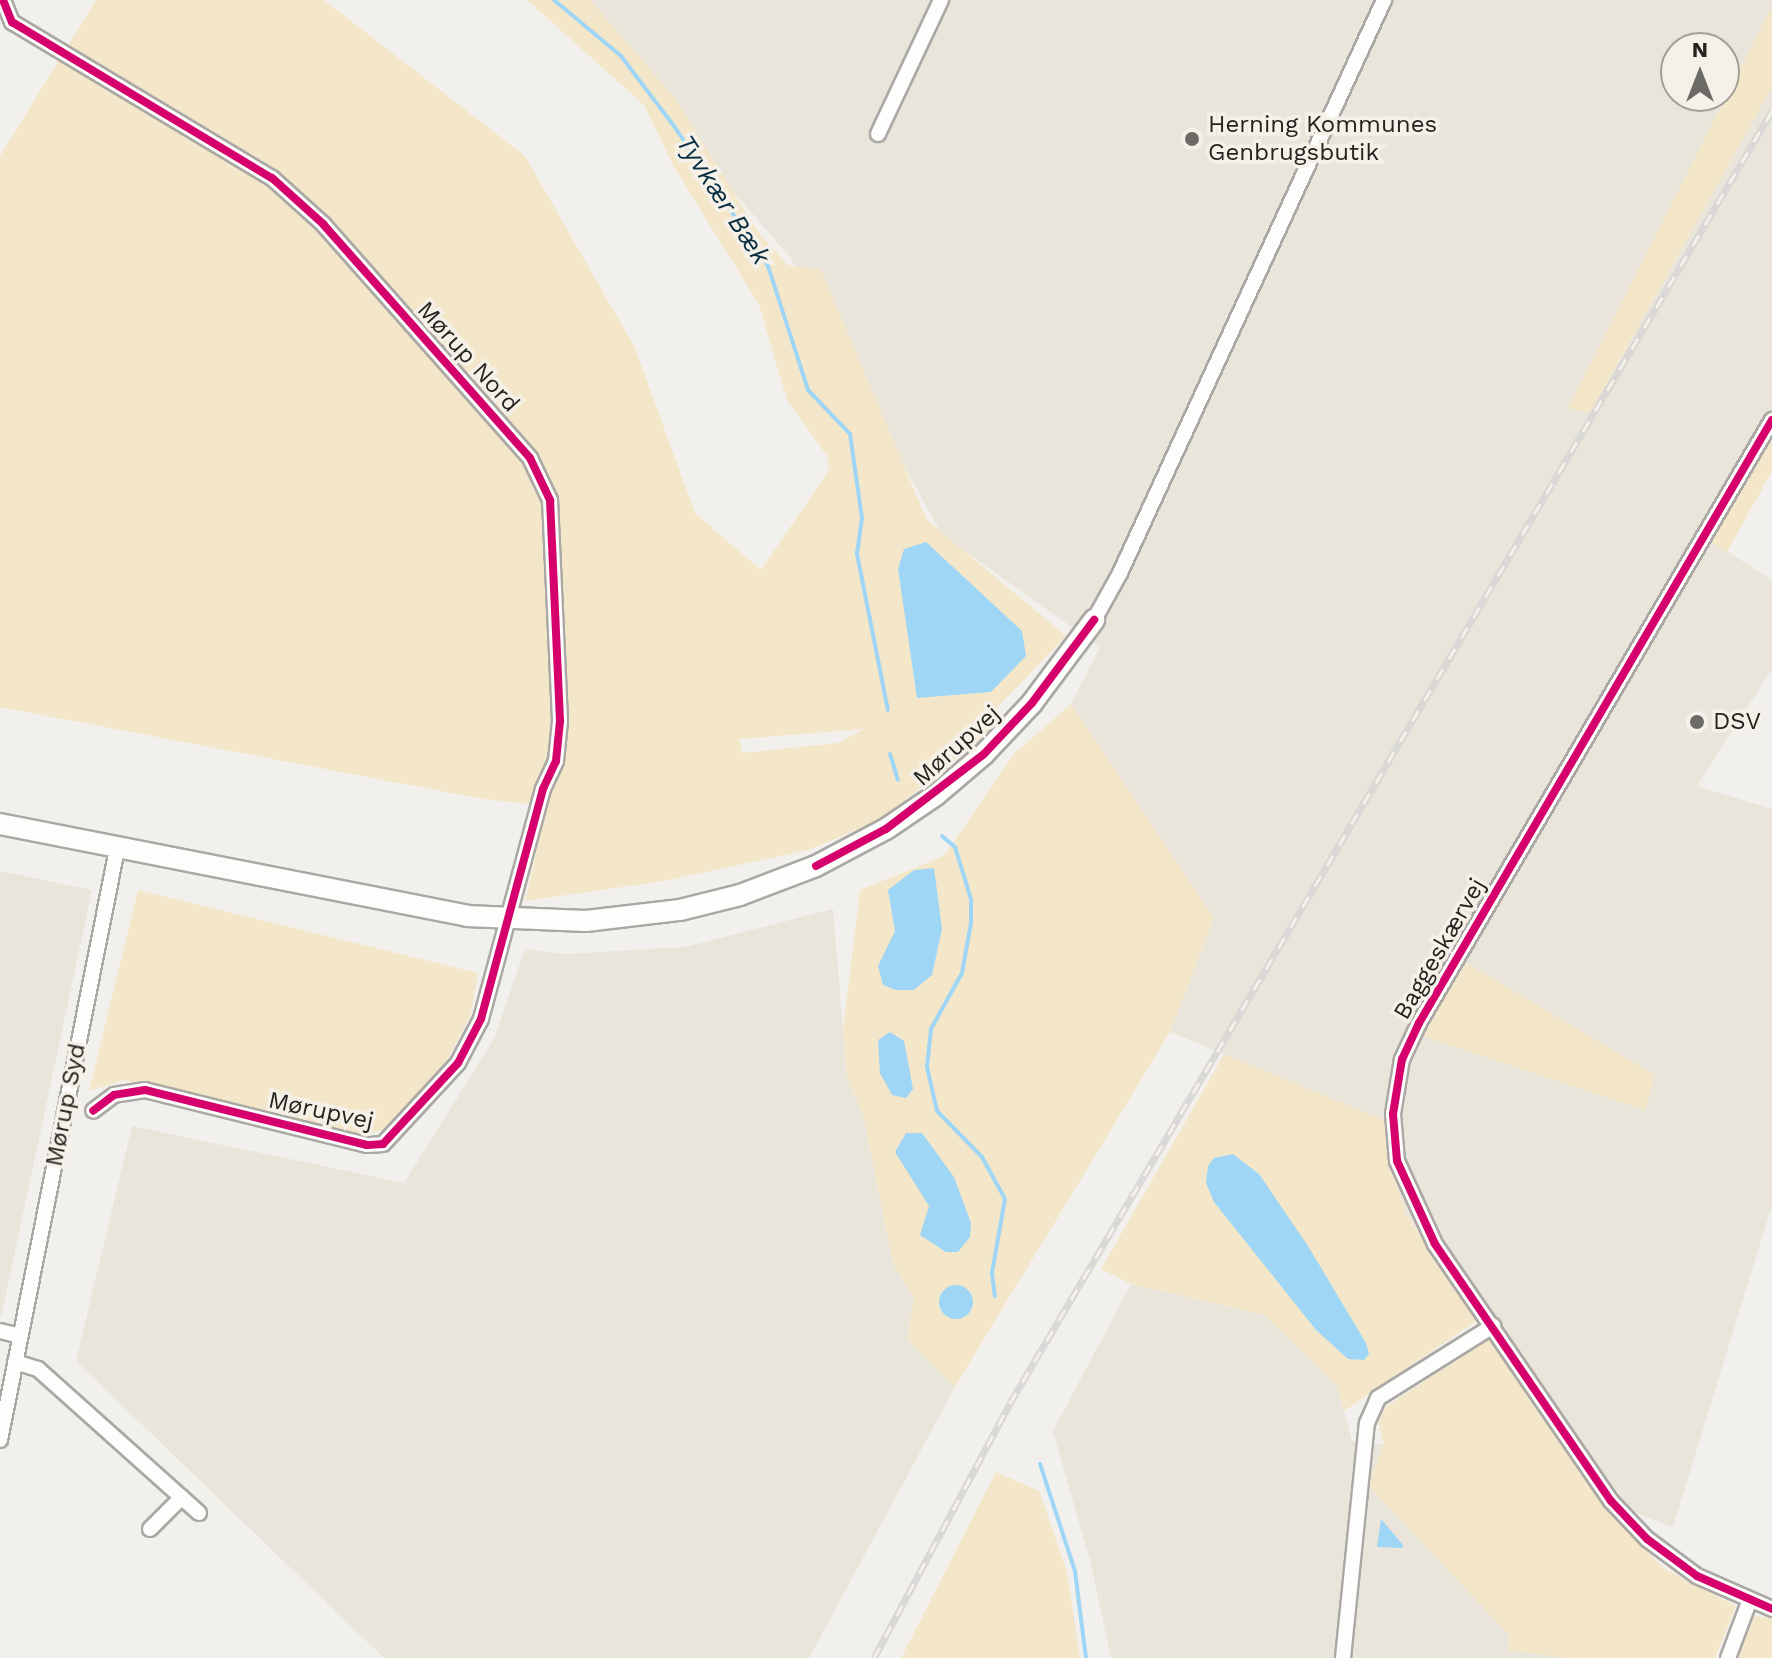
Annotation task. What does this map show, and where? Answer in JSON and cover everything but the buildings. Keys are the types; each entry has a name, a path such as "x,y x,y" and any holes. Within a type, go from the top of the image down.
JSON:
{"street":[{"name":"Mørup Nord","path":"3,0 12,22 272,178 323,224 530,458 544,480 550,500 560,721 556,761 543,789 507,921"},
{"path":"878,134 941,0"},
{"name":"Mørupvej","path":"0,824 117,849 507,921 586,921 680,910 740,895 816,866 886,829 984,754 1032,703 1094,620 1120,573 1384,0"},
{"name":"Baggeskærvej","path":"1772,420 1419,1023 1402,1059 1393,1114 1397,1161 1435,1244 1611,1501 1647,1539 1697,1576 1749,1602 1772,1609"},
{"name":"Mørup Syd","path":"0,1440 117,849"},
{"name":"Mørupvej","path":"93,1111 114,1095 145,1090 367,1145 383,1144 458,1063 481,1019 507,921"},
{"path":"1343,1658 1367,1423 1378,1398 1493,1326"},
{"path":"0,1331 20,1336"},
{"path":"15,1362 38,1369 199,1513"},
{"path":"150,1529 182,1497"},
{"path":"1728,1658 1749,1602"}],"shaded area":[{"path":"96,0 324,0 525,156 635,348 695,513 761,570 829,470 827,456 787,400 759,305 673,165 644,105 527,0 590,0 674,97 759,233 788,265 821,270 927,520 1066,636 989,716 1012,714 882,819 809,850 664,881 525,901 547,806 483,799 0,707 0,156","holes":["864,729 838,743 742,753 739,739"]},
{"path":"567,0 1772,0 1772,444 1713,542 1772,580 1772,669 1697,786 1772,809 1772,1205 1673,1527 1633,1512 1406,1214 1391,1168 1386,1121 1170,1032 1214,918 1071,704 1100,647 942,535 790,257"},
{"path":"1772,6 1772,87 1590,413 1568,408 1718,112 1740,112 1740,69"},
{"path":"1772,439 1772,471 1727,552 1711,542"},
{"path":"1071,704 1214,918 1170,1032 955,1387 907,1339 914,1298 893,1264 863,1115 847,1076 843,1029 860,890 944,856 1013,755"},
{"path":"0,871 92,890 1,1317 0,1317"},
{"path":"138,890 478,973 471,1014 448,1059 389,1128 365,1135 124,1080 89,1091"},
{"path":"833,909 847,1076 863,1115 893,1264 914,1298 907,1339 955,1387 809,1658 384,1658 76,1361 132,1126 404,1183 494,1039 525,949 566,954 686,947"},
{"path":"1466,963 1655,1075 1645,1110 1422,1036"},
{"path":"1224,1054 1386,1121 1391,1168 1406,1214 1479,1319 1344,1411 1337,1386 1265,1315 1131,1284 1101,1269"},
{"path":"1131,1284 1265,1315 1337,1386 1352,1441 1384,1445 1580,1658 1111,1658 1090,1560 1053,1431"},
{"path":"1490,1337 1602,1504 1663,1568 1736,1606 1715,1658 1568,1658 1508,1650 1509,1635 1368,1485 1384,1445 1378,1422 1386,1407"},
{"path":"996,1472 1039,1491 1067,1571 1080,1658 901,1658"},
{"path":"1754,1616 1772,1618 1772,1658 1738,1658"}],"water":[{"path":"926,542 1022,631 1026,656 991,692 917,698 898,569 904,549"},
{"path":"934,868 942,929 932,975 914,990 896,990 883,985 878,966 895,931 888,890 914,870"},
{"path":"890,1032 904,1041 913,1089 906,1098 892,1095 880,1073 878,1040"},
{"path":"906,1133 922,1133 954,1177 971,1223 970,1237 958,1252 946,1252 920,1235 929,1206 895,1152"},
{"path":"1233,1154 1259,1174 1308,1246 1366,1343 1369,1354 1364,1360 1348,1359 1316,1330 1214,1202 1206,1183 1208,1166 1214,1158"},
{"path":"956,1285 968,1290 973,1302 968,1314 956,1319 944,1314 939,1302 944,1290"},
{"path":"1381,1519 1403,1545 1403,1548 1377,1547"}],"waterway":[{"name":"Tyvkær Bæk","path":"554,0 621,56 674,126 768,266 808,390 850,434 862,518 857,554 888,710"},
{"name":"Tyvkær Bæk","path":"890,754 898,780"},
{"name":"Tyvkær Bæk","path":"942,836 955,847 971,899 971,923 962,973 931,1029 927,1067 937,1111 982,1157 1005,1199 992,1273 995,1296"},
{"name":"Tyvkær Bæk","path":"1040,1464 1075,1571 1086,1658"}],"railway":[{"path":"874,1658 1010,1403 1772,111"}],"cycle path":[{"path":"3,0 12,22 272,178 323,224 530,458 550,500 560,721 556,761 543,789 481,1019 458,1063 383,1144 367,1145 145,1090 114,1095 93,1111"},
{"path":"1772,420 1419,1023 1402,1059 1393,1114 1397,1161 1435,1244 1611,1501 1647,1539 1697,1576 1772,1609"},
{"path":"816,866 886,829 984,754 1032,703 1094,620"}],"place":[{"name":"Herning Kommunes Genbrugsbutik","path":"1192,139"},
{"name":"DSV","path":"1697,722"}]}
